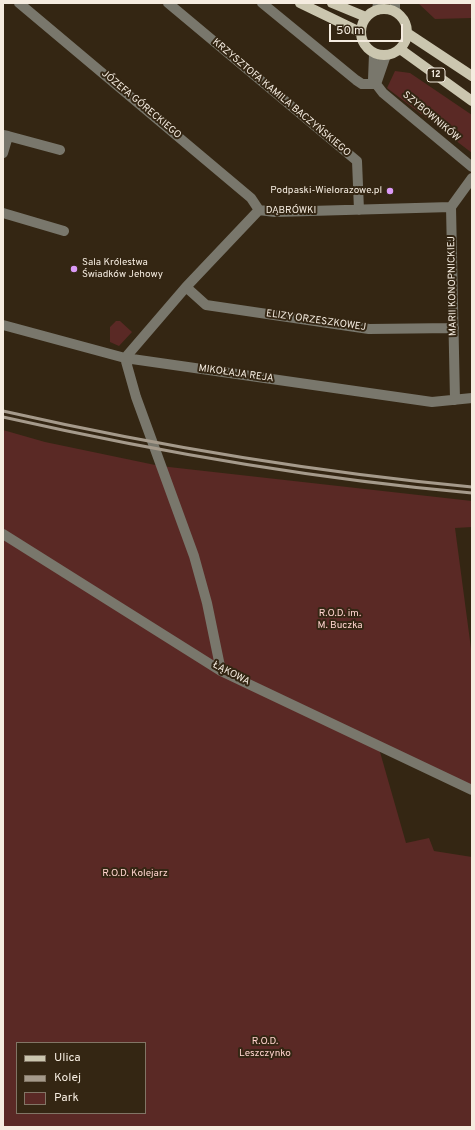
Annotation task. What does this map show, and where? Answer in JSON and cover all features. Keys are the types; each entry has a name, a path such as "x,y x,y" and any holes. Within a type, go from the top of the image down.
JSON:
{"main road":[{"path":"300,3 360,32"},
{"path":"332,3 366,17"},
{"path":"377,6 389,9 395,7 404,20 407,33 406,39 400,49 393,54 386,56 374,54 364,45 360,32 366,17 377,6"},
{"name":"12","path":"407,33 472,76"},
{"name":"12","path":"400,49 472,101"}],"street":[{"name":"JÓZEFA GÓRECKIEGO","path":"19,3 251,198 259,210"},
{"name":"KRZYSZTOFA KAMILA BACZYŃSKIEGO","path":"168,3 357,162 359,210"},
{"path":"262,3 356,80 362,84 376,84"},
{"path":"374,54 373,80 376,84"},
{"path":"376,84 386,56"},
{"name":"SZYBOWNIKÓW","path":"376,84 383,92 472,167"},
{"path":"3,153 6,136 60,150"},
{"path":"451,208 472,178"},
{"name":"DĄBRÓWKI","path":"125,358 186,287 259,210 274,212 451,208"},
{"name":"MARII KONOPNICKIEJ","path":"451,208 455,400"},
{"path":"3,213 64,231"},
{"name":"ELIZY ORZESZKOWEJ","path":"186,287 206,305 369,329 454,328"},
{"name":"MIKOŁAJA REJA","path":"3,325 125,358 432,402 472,398"},
{"path":"125,358 136,397 194,556 207,603 221,671"},
{"name":"ŁĄKOWA","path":"3,534 221,671 472,790"}],"green space":[{"path":"418,3 472,3 472,18 435,19"},
{"path":"395,71 410,73 472,115 472,153 387,88"},
{"path":"116,321 120,321 132,332 119,346 110,342 110,327"},
{"path":"3,430 45,442 160,466 472,501 472,527 455,528 472,656 472,790 378,745 406,843 429,838 434,851 472,857 472,1127 3,1127"}],"railway":[{"path":"3,411 119,436 295,466 472,487"},
{"path":"3,417 119,442 236,463 354,480 472,493"}],"place":[{"name":"Podpaski-Wielorazowe.pl","path":"390,191"},
{"name":"Sala Królestwa Świadków Jehowy","path":"74,269"}],"park label":[{"name":"R.O.D. im. M. Buczka","path":"340,620"},
{"name":"R.O.D. Kolejarz","path":"135,874"},
{"name":"R.O.D. Leszczynko","path":"265,1048"}]}
